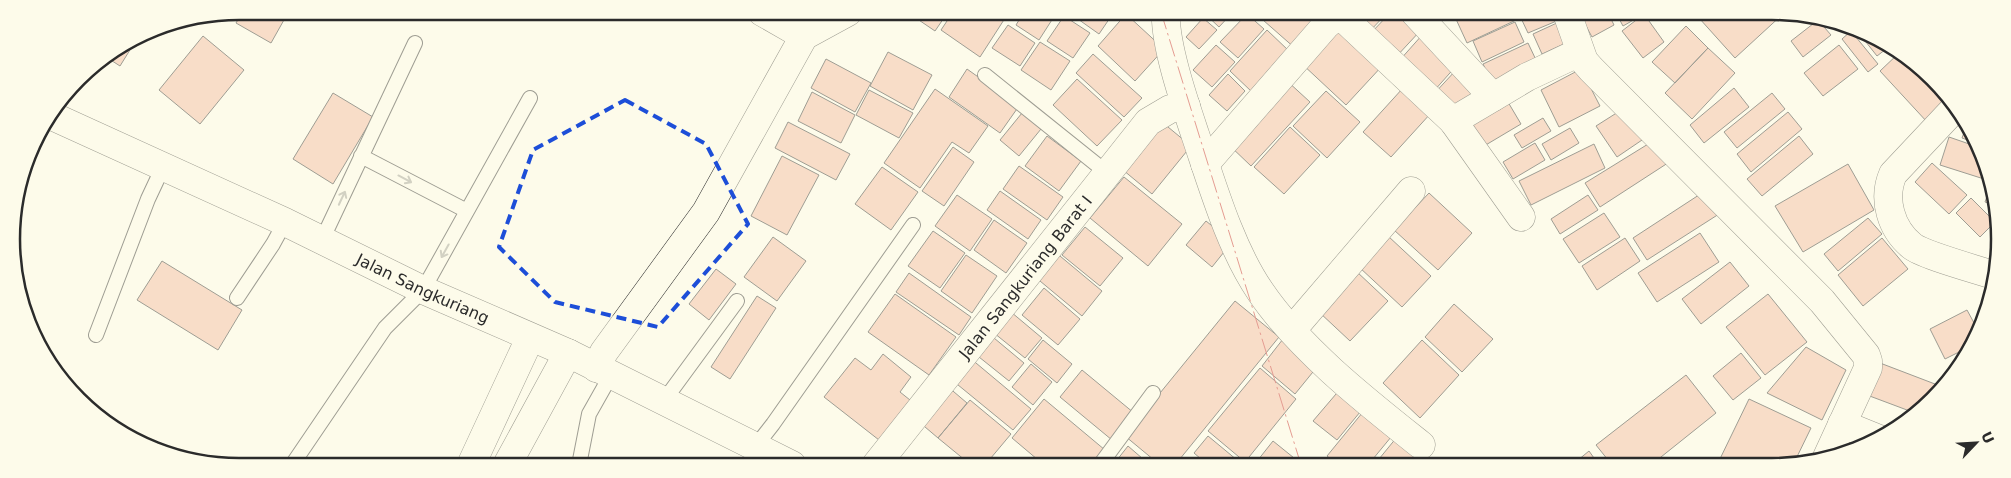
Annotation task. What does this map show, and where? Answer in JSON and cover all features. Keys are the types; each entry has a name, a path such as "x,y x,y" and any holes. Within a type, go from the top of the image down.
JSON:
{"street":[{"path":"776,20 804,36"},
{"path":"513,458 590,364 604,352 706,212 804,36 833,20"},
{"path":"1167,20 1171,49 1186,106 1205,164 1237,248 1260,291 1292,330 1352,390 1421,445"},
{"path":"1205,164 1332,20"},
{"path":"1345,20 1453,121 1521,217"},
{"path":"1422,20 1493,97"},
{"path":"1569,20 1580,52 1591,70 1822,301 1866,355 1868,368 1830,451"},
{"path":"1453,121 1526,77 1580,52"},
{"name":"Jalan Sangkuriang Barat I","path":"881,458 1106,172 1148,122 1170,109 1186,106"},
{"path":"1951,113 1893,174 1888,185 1889,210 1896,230 1913,248 1988,273"},
{"name":"Jalan Sangkuriang","path":"56,118 285,222 423,290 590,364 778,458"},
{"path":"1292,330 1411,191"},
{"path":"474,458 530,338"},
{"path":"530,458 539,434 590,364"},
{"path":"1842,424 1869,435"}],"lane":[{"path":"322,240 414,43"},
{"path":"984,75 1106,172"},
{"path":"297,458 385,328 423,290 530,98"},
{"path":"361,156 467,211"},
{"path":"96,334 148,199 163,167"},
{"path":"237,298 273,244 285,222"},
{"path":"755,447 913,225"},
{"path":"663,402 737,302"},
{"path":"580,458 589,414 590,364"},
{"path":"1105,458 1153,393"}],"highlighted area":[{"path":"625,100 706,144 748,224 658,327 555,302 499,247 533,150"}],"building":[{"path":"238,20 284,20 271,43 236,23"},
{"path":"919,20 943,20 935,31"},
{"path":"948,20 1004,20 980,57 941,30"},
{"path":"1019,20 1052,20 1039,40 1016,25"},
{"path":"1061,20 1070,20 1090,33 1073,58 1047,41"},
{"path":"1079,20 1109,20 1099,34"},
{"path":"1121,20 1133,20 1164,49 1135,81 1098,46"},
{"path":"1201,20 1205,20 1217,30 1199,49 1186,37"},
{"path":"1212,20 1226,20 1219,27"},
{"path":"1241,20 1254,20 1264,29 1238,58 1220,42"},
{"path":"1263,20 1318,20 1296,49"},
{"path":"1356,20 1380,20 1368,33"},
{"path":"1383,20 1410,20 1421,30 1395,58 1370,34"},
{"path":"1456,20 1514,20 1514,21 1467,43"},
{"path":"1522,20 1559,20 1528,33"},
{"path":"1583,20 1612,20 1614,25 1592,37"},
{"path":"1620,20 1634,20 1623,26"},
{"path":"1636,20 1648,20 1664,42 1643,58 1622,31"},
{"path":"1701,20 1776,20 1735,58"},
{"path":"1338,22 1383,65 1346,105 1301,63"},
{"path":"1515,22 1524,42 1482,62 1473,41"},
{"path":"1559,22 1568,42 1542,54 1533,34"},
{"path":"1813,24 1823,26 1831,35 1803,57 1791,41"},
{"path":"1008,25 1035,43 1020,66 992,48"},
{"path":"1686,26 1708,48 1675,83 1652,62"},
{"path":"1267,30 1289,51 1252,92 1230,71"},
{"path":"1423,34 1457,65 1433,92 1399,61"},
{"path":"1848,34 1856,37 1878,64 1868,72 1842,39"},
{"path":"203,36 244,70 200,124 159,90"},
{"path":"1865,41 1884,50 1877,56"},
{"path":"1040,42 1070,61 1051,90 1021,70"},
{"path":"1528,43 1537,62 1492,83 1483,64"},
{"path":"1216,45 1235,62 1212,87 1193,70"},
{"path":"1839,45 1858,69 1823,96 1804,73"},
{"path":"131,48 120,66 112,61"},
{"path":"1708,48 1735,73 1692,119 1665,93"},
{"path":"888,52 932,75 913,110 870,86"},
{"path":"1093,54 1142,98 1124,117 1076,73"},
{"path":"1894,57 1927,84 1946,106 1928,123 1880,71"},
{"path":"826,59 871,83 855,112 811,88"},
{"path":"967,69 1019,106 1000,133 949,97"},
{"path":"1581,69 1600,106 1559,127 1541,90"},
{"path":"1456,70 1476,89 1453,115 1432,96"},
{"path":"1228,74 1245,91 1227,111 1209,95"},
{"path":"1077,79 1122,120 1097,146 1053,105"},
{"path":"1286,80 1310,102 1251,166 1228,144"},
{"path":"1403,88 1431,113 1391,157 1363,132"},
{"path":"1734,88 1749,107 1704,143 1690,125"},
{"path":"935,89 988,126 969,153 952,142 920,188 884,163"},
{"path":"869,90 913,113 899,138 856,115"},
{"path":"1326,91 1360,122 1327,158 1293,126"},
{"path":"812,92 855,115 841,143 798,121"},
{"path":"333,93 373,117 333,184 293,159"},
{"path":"1772,93 1785,109 1737,148 1724,132"},
{"path":"1505,97 1521,124 1479,149 1463,122"},
{"path":"1626,107 1645,138 1617,157 1596,126"},
{"path":"1788,112 1802,129 1751,172 1737,154"},
{"path":"1022,113 1041,129 1019,156 1000,140"},
{"path":"1543,118 1551,131 1522,148 1514,135"},
{"path":"788,122 850,154 836,180 775,148"},
{"path":"1162,122 1191,146 1152,194 1123,170"},
{"path":"1290,127 1320,155 1284,194 1254,167"},
{"path":"1570,128 1579,143 1551,160 1542,144"},
{"path":"1047,136 1081,161 1059,191 1025,166"},
{"path":"1799,136 1813,154 1762,196 1747,179"},
{"path":"1949,137 1969,144 1983,179 1940,165"},
{"path":"1653,141 1674,159 1600,207 1585,183"},
{"path":"1535,143 1545,160 1513,179 1503,162"},
{"path":"1594,144 1605,168 1531,205 1519,181"},
{"path":"953,147 974,162 944,206 922,191"},
{"path":"782,156 819,175 787,235 751,216"},
{"path":"1932,163 1967,195 1949,214 1915,182"},
{"path":"1848,164 1874,210 1803,252 1775,206"},
{"path":"1019,166 1063,197 1047,220 1003,189"},
{"path":"882,167 918,192 891,230 855,204"},
{"path":"1124,177 1182,224 1148,266 1090,218"},
{"path":"1000,191 1041,220 1028,239 987,210"},
{"path":"1705,191 1719,214 1647,260 1633,238"},
{"path":"1429,193 1472,233 1438,270 1394,230"},
{"path":"957,195 992,219 970,251 935,226"},
{"path":"1588,195 1598,210 1560,234 1551,219"},
{"path":"1971,198 1990,217 1991,226 1980,237 1956,213"},
{"path":"1604,213 1620,237 1579,263 1563,239"},
{"path":"1868,218 1882,234 1838,271 1824,254"},
{"path":"994,220 1027,243 1006,273 974,250"},
{"path":"1206,221 1232,242 1212,267 1186,245"},
{"path":"1085,227 1123,258 1100,286 1062,255"},
{"path":"933,231 965,253 940,288 908,266"},
{"path":"1700,233 1719,262 1657,302 1638,273"},
{"path":"1388,236 1431,276 1402,307 1359,267"},
{"path":"773,237 806,261 777,301 744,277"},
{"path":"1625,238 1640,261 1597,290 1582,266"},
{"path":"1882,238 1908,269 1863,306 1838,275"},
{"path":"1054,251 1102,291 1082,316 1034,276"},
{"path":"966,255 997,276 972,313 941,291"},
{"path":"162,261 242,310 218,350 137,300"},
{"path":"1730,262 1749,286 1701,324 1682,299"},
{"path":"716,269 736,284 709,320 689,304"},
{"path":"1356,271 1388,301 1350,341 1319,312"},
{"path":"909,273 971,317 959,335 896,292"},
{"path":"1044,288 1080,319 1058,345 1022,315"},
{"path":"895,294 956,337 929,375 868,332"},
{"path":"1768,294 1807,342 1765,375 1726,327"},
{"path":"757,296 776,308 730,379 711,367"},
{"path":"1235,301 1279,337 1181,458 1152,458 1125,436"},
{"path":"1454,304 1493,339 1462,372 1425,337"},
{"path":"1967,310 1974,323 1960,352 1945,359 1930,329"},
{"path":"1011,312 1042,338 1025,358 994,333"},
{"path":"994,338 1024,363 1009,381 979,357"},
{"path":"1283,339 1317,367 1295,394 1262,366"},
{"path":"1043,340 1072,364 1057,383 1028,359"},
{"path":"1422,340 1459,375 1420,418 1383,383"},
{"path":"1806,347 1846,370 1822,420 1767,393"},
{"path":"1741,353 1761,378 1733,400 1713,376"},
{"path":"883,354 911,377 900,392 910,400 879,440 824,397 855,358 871,370"},
{"path":"970,358 1031,409 1013,430 952,380"},
{"path":"1880,363 1935,384 1927,394 1908,410 1867,395"},
{"path":"1031,364 1052,382 1033,405 1012,387"},
{"path":"1260,368 1296,399 1248,458 1240,458 1208,431"},
{"path":"1082,370 1134,413 1112,440 1060,397"},
{"path":"1686,375 1716,413 1660,458 1606,458 1596,445"},
{"path":"947,386 967,403 938,438 918,421"},
{"path":"1342,387 1365,406 1337,440 1313,421"},
{"path":"1044,399 1105,450 1099,458 1036,458 1012,438"},
{"path":"1749,399 1811,428 1797,457 1720,458"},
{"path":"970,400 1011,434 991,458 962,458 938,438"},
{"path":"1367,407 1396,431 1374,458 1329,458 1327,456"},
{"path":"1208,436 1235,458 1200,458 1194,453"},
{"path":"1397,437 1422,458 1380,458"},
{"path":"1273,441 1294,458 1260,458"},
{"path":"1128,446 1142,458 1119,458"},
{"path":"1589,451 1594,458 1580,458"}],"power":[{"path":"1163,20 1299,458"}]}
